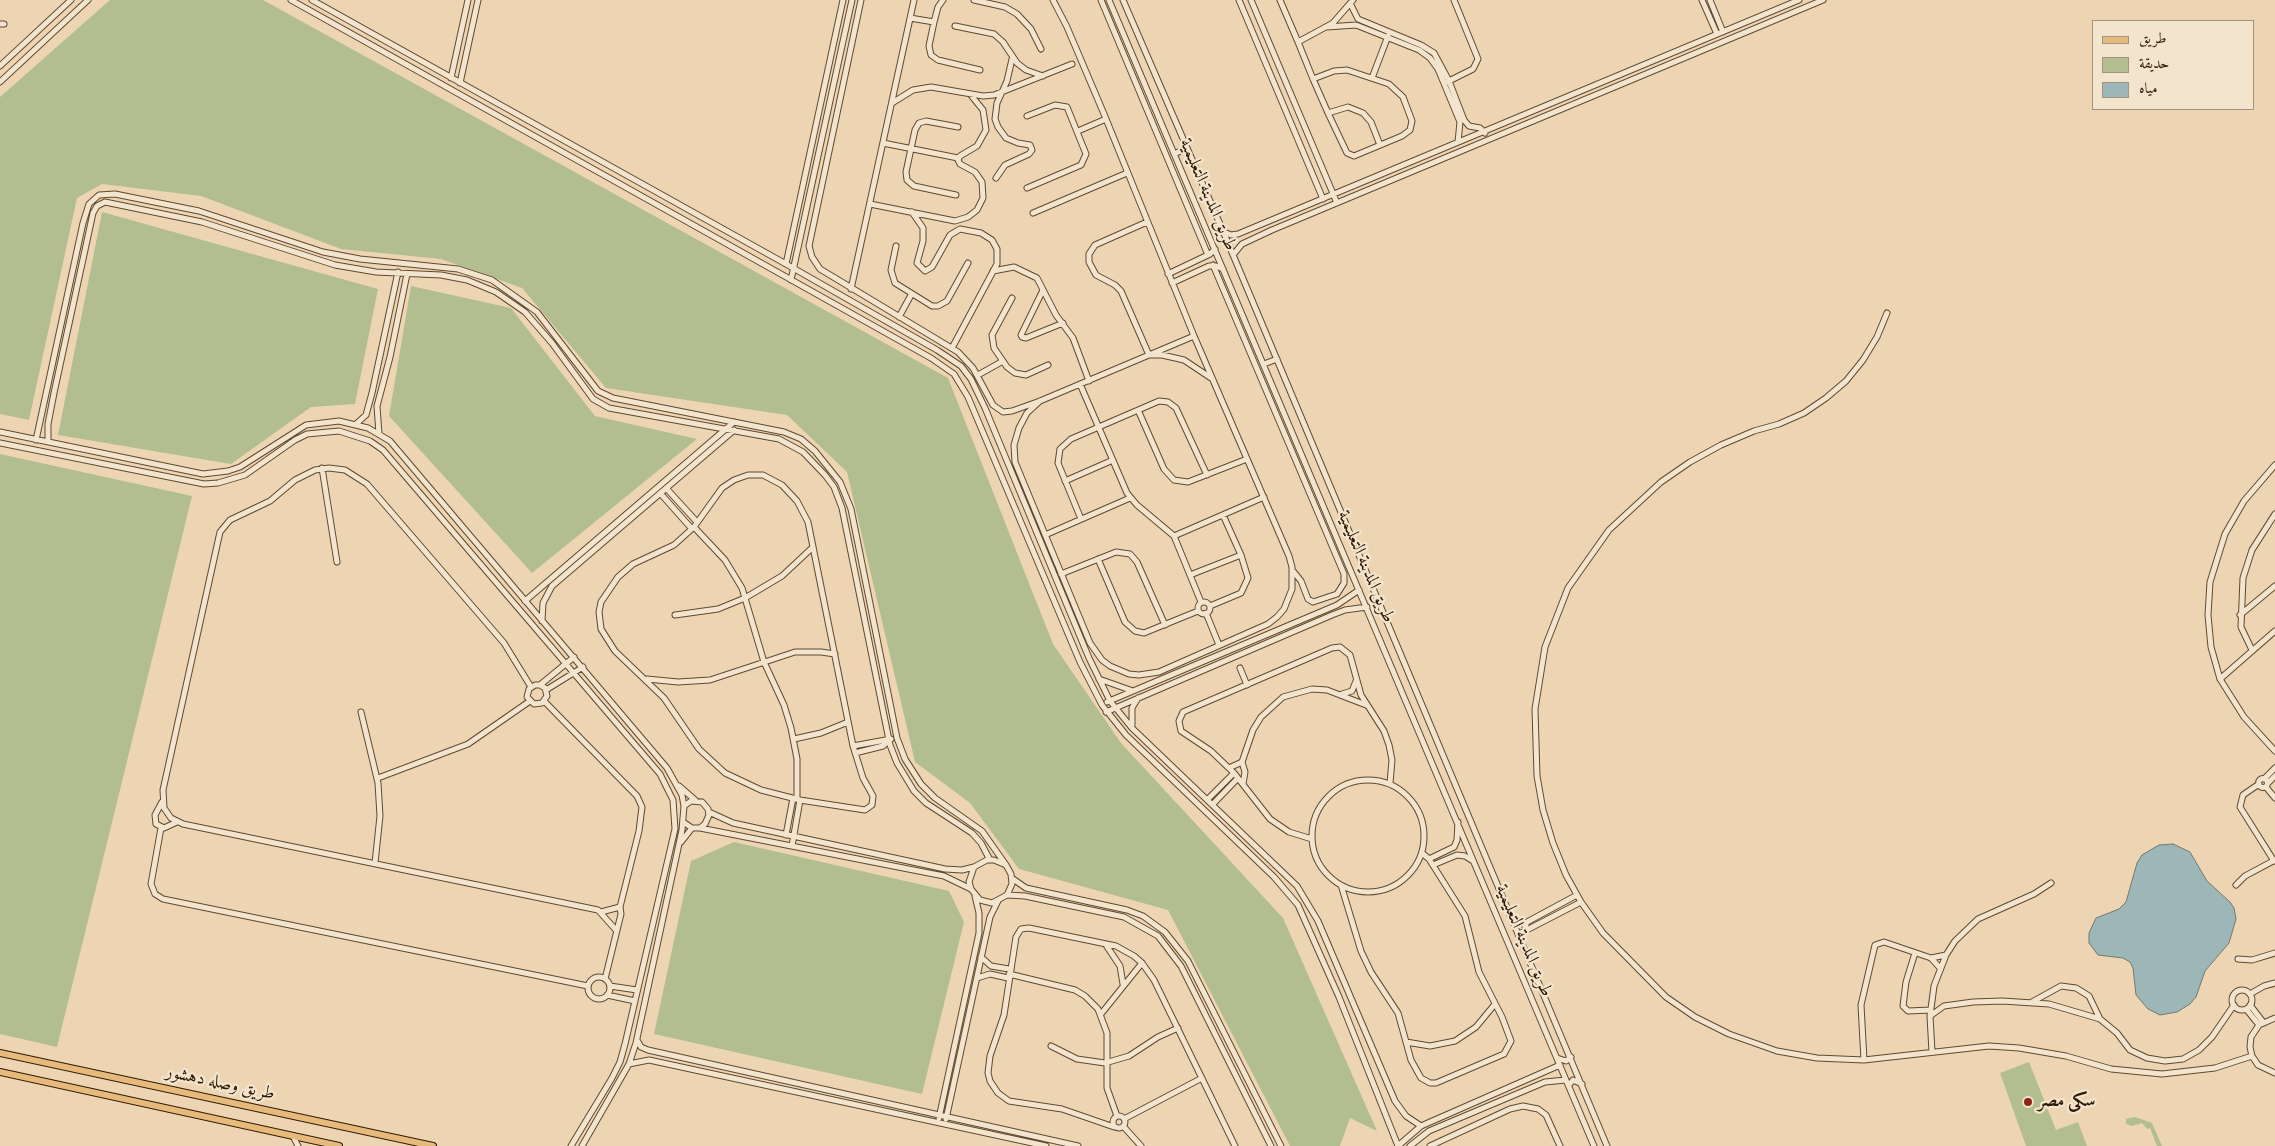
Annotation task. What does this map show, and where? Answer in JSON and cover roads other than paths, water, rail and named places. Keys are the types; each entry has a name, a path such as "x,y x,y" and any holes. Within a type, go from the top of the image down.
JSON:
{"main road":[{"name":"طريق وصله دهشور","path":"0,1052 433,1146"},
{"name":"طريق وصله دهشور","path":"0,1072 339,1146"}],"street":[{"path":"0,66 71,0"},
{"path":"0,82 88,0"},
{"path":"290,0 931,358 954,374 968,396 1080,662 1106,712 1145,754 1279,882 1298,905 1339,997 1398,1146 1421,1126 1560,1065"},
{"path":"312,0 786,264 937,350 961,366 978,392 1035,532 1110,701 1132,728 1281,869 1308,902 1394,1101 1406,1116 1421,1126"},
{"path":"451,78 468,0"},
{"path":"460,83 478,0"},
{"path":"786,264 844,0"},
{"path":"792,280 852,0"},
{"path":"861,0 809,246 812,257 820,269 952,348 969,362 978,375 993,405 1000,411 1009,412 1040,401 1194,336"},
{"path":"851,289 914,0"},
{"path":"943,0 938,7 929,49 933,57 940,61 980,70"},
{"path":"974,0 1005,7 1017,14 1031,29 1040,49"},
{"path":"1040,401 1021,423 1014,451 1015,462 1090,643 1102,660 1119,671 1139,675 1159,672 1268,624 1277,617 1289,599 1292,588 1293,571 1289,556 1168,274 1106,119 1063,19 1052,0"},
{"path":"1101,0 1208,255"},
{"name":"طريق المدينة التعليمية","path":"1109,0 1425,743 1593,1146"},
{"name":"طريق المدينة التعليمية","path":"1123,0 1223,231 1607,1146"},
{"path":"1239,0 1323,199"},
{"path":"1251,0 1337,203"},
{"path":"1281,0 1298,42 1313,78 1328,113 1347,153 1354,156 1407,134 1412,121 1400,92 1389,84 1341,70 1313,78"},
{"path":"1446,82 1473,69 1478,59 1454,0"},
{"path":"1702,0 1717,34"},
{"path":"1710,0 1723,32"},
{"path":"1223,231 1229,235 1236,235 1799,0"},
{"path":"1233,255 1245,242 1487,139 1823,0"},
{"path":"1298,42 1327,27 1352,2 1358,19 1390,31 1434,53 1464,120 1469,126 1484,131"},
{"path":"910,18 934,22"},
{"path":"1327,27 1356,25 1425,54 1435,63 1446,82 1460,122 1458,142"},
{"path":"955,26 994,34 1006,46 1012,59 1026,70 1043,76"},
{"path":"1372,78 1390,31"},
{"path":"1673,52 1677,61"},
{"path":"996,178 1005,165 1029,154 1032,150 1028,144 1010,140 998,128 995,111 1007,81 1012,59"},
{"path":"891,103 907,93 925,87 989,96 1001,94 1072,64"},
{"path":"883,143 958,158 977,146 986,130 983,110 970,94"},
{"path":"1027,116 1055,104 1062,104 1069,110 1086,151 1083,163 1027,188"},
{"path":"1328,113 1348,107 1363,113 1371,122 1380,145"},
{"path":"1078,131 1106,119"},
{"path":"956,194 914,186 909,183 906,172 915,127 921,122 958,127"},
{"path":"1484,131 1487,139"},
{"path":"1174,154 1187,148"},
{"path":"870,204 958,220 968,217 977,210 984,194 978,175 960,164 958,158"},
{"path":"1033,214 1127,173"},
{"path":"36,440 83,223 89,204 94,198 115,194 199,211 322,252 360,259 458,269 492,280 507,289 536,312 559,337 598,391 613,398 784,432 801,439 815,451 844,489 851,509 897,738 904,759 921,784 935,798 982,831 1006,865 1012,878 1026,888 1127,910 1143,916 1165,932 1188,961 1281,1146"},
{"path":"48,442 48,424 54,393 93,212 101,203 128,206 202,222 335,265 376,272 441,275 496,292 524,312 552,343 593,399 609,408 779,439 798,448 825,475 837,494 842,508 889,740 897,763 914,791 926,802 972,833 981,842 990,860"},
{"path":"912,212 923,228 923,241 916,263 925,271 931,268 950,236 960,229 981,233 994,243 998,256 993,271 952,348"},
{"path":"958,220 960,229"},
{"path":"1147,222 1095,245 1090,251 1088,259 1096,275 1115,285 1121,291 1149,355"},
{"path":"896,246 891,270 893,278 898,286 932,306 942,305 949,298 968,263"},
{"path":"1168,274 1208,255 1215,249"},
{"path":"1172,283 1213,266 1223,269"},
{"path":"1213,266 1345,580 1342,589 1337,594 1313,602 1308,599 1301,580 1293,571"},
{"path":"993,271 1010,267 1022,270 1037,278 1073,338 1088,381"},
{"path":"356,424 366,415 398,272"},
{"path":"380,434 377,406 390,358 408,274"},
{"path":"1043,289 1021,335 1022,337 1026,338 1063,323"},
{"path":"899,317 911,294"},
{"path":"1012,298 992,334 994,348 1011,370 1020,375 1031,374 1048,365"},
{"path":"1887,313 1877,337 1863,360 1846,381 1804,413 1780,424 1754,431 1721,445 1661,482 1609,530 1587,558 1568,588 1545,647 1537,693 1535,741 1537,776 1543,810 1553,843 1577,894 1603,933 1626,959 1666,997 1696,1017 1730,1034 1777,1051 1817,1058 1864,1060 1989,1046 2020,1048 2066,1056 2111,1069 2162,1074 2215,1068 2252,1056"},
{"path":"1149,355 1162,355 1184,360 1213,380"},
{"path":"1264,364 1277,359"},
{"path":"978,375 1003,361"},
{"path":"1080,384 1130,498 1174,536 1201,602"},
{"path":"1081,519 1058,463 1060,449 1071,439 1159,401 1173,404 1207,475"},
{"path":"1138,410 1168,475 1181,482 1188,482 1247,459"},
{"path":"0,432 191,472 216,474 251,461 289,434 306,425 331,421 356,424 380,434 390,441 542,621 574,656 667,768 679,786 696,801 704,804 709,812 727,821 945,869 962,870 974,868"},
{"path":"525,601 734,422"},
{"path":"542,621 543,603 552,586 742,424"},
{"path":"0,443 204,484 225,482 245,475 295,440 307,434 331,431 355,434 383,450 660,774 670,791 676,816 675,829 622,1056 612,1078 571,1146"},
{"path":"1065,481 1113,460"},
{"path":"2275,466 2248,495 2232,519 2214,565 2208,598 2209,631 2220,679 2244,717 2275,751"},
{"path":"322,468 337,562"},
{"path":"177,822 167,828 161,828 156,824 154,818 162,802 220,532 235,517 270,501 301,476 322,468 344,470 367,484 504,643 530,687"},
{"path":"748,475 764,476 782,485 797,501 808,522 813,547 853,746 863,778 873,796 869,808 860,810 797,799 751,787 716,766 699,749 664,698 646,678 609,645 601,629 599,612 608,589 625,570 668,548 694,526 718,493 728,483 748,475"},
{"path":"666,488 694,526"},
{"path":"660,494 726,560 737,578 745,598 764,662 784,705 794,739 797,799 792,846"},
{"path":"1174,536 1264,497"},
{"path":"1045,535 1130,498"},
{"path":"2252,650 2242,634 2240,615 2247,564 2258,537 2275,514"},
{"path":"1206,613 1210,606 1241,593 1245,588 1248,572 1223,515"},
{"path":"1026,535 1035,532"},
{"path":"675,615 711,610 745,598 782,576 813,547"},
{"path":"1061,574 1121,552 1134,558 1165,624"},
{"path":"1190,575 1241,555"},
{"path":"1098,559 1128,626 1135,631 1144,633 1198,611"},
{"path":"2240,615 2275,586"},
{"path":"1102,705 1337,605 1360,590"},
{"path":"1201,602 1206,602 1210,606"},
{"path":"1198,611 1198,606 1201,602"},
{"path":"1106,712 1139,696 1345,610 1367,607"},
{"path":"1198,611 1202,614 1206,613"},
{"path":"1206,613 1220,645"},
{"path":"2220,679 2275,631"},
{"path":"1312,839 1288,832 1274,823 1262,811 1229,768 1210,751 1185,734 1179,721 1187,708 1336,647 1344,649 1350,655 1356,681 1367,705 1376,717 1389,745 1392,760 1390,783"},
{"path":"646,678 678,682 710,680 726,677 794,652 834,654"},
{"path":"530,687 540,685 574,656"},
{"path":"544,701 546,690 583,667"},
{"path":"1240,668 1247,685"},
{"path":"1099,679 1134,692"},
{"path":"1341,694 1352,691 1356,681"},
{"path":"540,685 546,690"},
{"path":"530,687 527,693 530,701 537,704 544,701"},
{"path":"1243,784 1245,772 1242,762 1253,730 1271,706 1290,694 1312,689 1341,694 1367,705"},
{"path":"1132,728 1132,708 1139,696"},
{"path":"378,778 468,744 530,701"},
{"path":"544,701 640,801 643,813 605,979 610,986 637,990"},
{"path":"361,712 378,778 380,816 375,863"},
{"path":"794,739 821,734 848,722"},
{"path":"853,746 897,738"},
{"path":"1425,743 1437,738"},
{"path":"855,752 883,746 889,740"},
{"path":"1229,768 1242,762"},
{"path":"2266,783 2275,768"},
{"path":"1208,799 1234,773"},
{"path":"2236,885 2246,876 2274,860 2240,807 2243,795 2275,776"},
{"path":"1213,804 1238,778"},
{"path":"1362,779 1390,783 1409,796 1422,816 1425,839 1422,853 1411,873 1389,888 1364,892 1341,885 1323,870 1317,860 1312,839 1317,811 1325,799 1336,790 1362,779"},
{"path":"2266,783 2275,798"},
{"path":"582,1146 629,1064 637,1040 680,842 684,806 679,786"},
{"path":"786,835 797,799"},
{"path":"684,806 696,801"},
{"path":"162,802 167,814 177,822 601,912 620,908"},
{"path":"700,828 707,822 709,812"},
{"path":"676,816 684,816"},
{"path":"683,822 692,828 944,876 971,889"},
{"path":"1429,859 1454,847 1457,840 1458,822"},
{"path":"161,828 151,884 155,894 163,899 588,986"},
{"path":"680,842 692,828"},
{"path":"1454,847 1457,855"},
{"path":"1341,885 1366,962 1393,1003 1409,1054 1418,1073 1421,1078 1430,1083 1436,1083 1490,1060 1508,1050 1511,1041 1495,1004 1478,972 1465,916 1429,859 1422,853"},
{"path":"1433,865 1457,855 1465,856 1475,862"},
{"path":"938,1123 979,933 979,913 975,896 971,889 970,874 980,862 990,860 1006,865"},
{"path":"1008,895 1012,878"},
{"path":"1932,1052 1930,1016 1933,998 1940,968 1946,954 1955,941 1978,919 2034,894 2051,883"},
{"path":"1526,930 1527,922 1577,894"},
{"path":"975,896 986,902 998,901 1008,895 1025,896 1124,918 1158,936 1181,966 1271,1146"},
{"path":"944,1124 990,917 998,901"},
{"path":"1519,934 1581,902"},
{"path":"601,912 603,918 616,930"},
{"path":"1124,1126 1114,1127 1062,1109 1017,1103 1003,1097 990,1081 988,1064 1004,1015 1016,935 1024,928 1106,944 1126,950 1142,962 1154,980 1235,1146"},
{"path":"1864,1060 1860,1005 1873,948 1877,943 1884,942 1931,958 1940,968"},
{"path":"1106,944 1120,966 1123,984"},
{"path":"1915,953 1906,982 1903,1006 1908,1011 1931,1010"},
{"path":"2238,959 2252,960 2275,953"},
{"path":"1931,958 1946,954"},
{"path":"982,957 991,966 1009,974 1075,990 1090,1000 1101,1014 1106,1033 1105,1063 1107,1088 1117,1116 1124,1119"},
{"path":"1101,1014 1142,962"},
{"path":"977,978 990,974 1009,974"},
{"path":"588,986 595,978 605,979"},
{"path":"2250,994 2264,986 2275,983"},
{"path":"588,986 594,998 600,999 607,995 610,986"},
{"path":"2032,1002 2062,986 2076,988 2089,996 2100,1019"},
{"path":"624,999 626,988"},
{"path":"2243,990 2250,994 2252,998 2248,1007 2239,1009 2234,1005 2232,1000 2236,992 2243,990"},
{"path":"607,995 635,1001"},
{"path":"1933,998 1944,1006"},
{"path":"1930,1016 1944,1006 1983,1002 2032,1002 2066,1008 2100,1019 2117,1033 2130,1050 2138,1055 2156,1061 2174,1061 2191,1055 2206,1044 2234,1005"},
{"path":"1406,1042 1430,1046 1455,1041 1476,1027 1495,1004"},
{"path":"2248,1007 2261,1024"},
{"path":"2275,1018 2261,1024 2251,1038 2252,1056 2263,1068 2275,1072"},
{"path":"1051,1046 1077,1059 1105,1063 1129,1056 1158,1036 1178,1028"},
{"path":"637,1040 641,1046 648,1050 1078,1146"},
{"path":"622,1056 632,1058"},
{"path":"1557,1058 1566,1061 1571,1057"},
{"path":"629,1064 649,1060 1046,1146"},
{"path":"1124,1119 1202,1078"},
{"path":"1410,1146 1428,1131 1541,1084 1574,1080 1582,1084"},
{"path":"1430,1146 1510,1109 1522,1106 1538,1109 1546,1115 1560,1146"},
{"path":"1114,1127 1113,1121 1117,1116"},
{"path":"1124,1119 1124,1126 1141,1146"},
{"path":"292,1135 298,1146"},
{"path":"318,1146 327,1143"}],"water":[{"path":"2173,844 2190,852 2207,881 2230,902 2234,908 2236,919 2229,943 2205,971 2196,997 2190,1004 2177,1012 2160,1015 2148,1009 2136,995 2133,968 2130,962 2123,958 2098,955 2089,943 2089,933 2096,918 2119,909 2126,902 2137,863 2142,855 2159,845"}],"place":[{"name":"سكى مصر","path":"2028,1102"}]}
